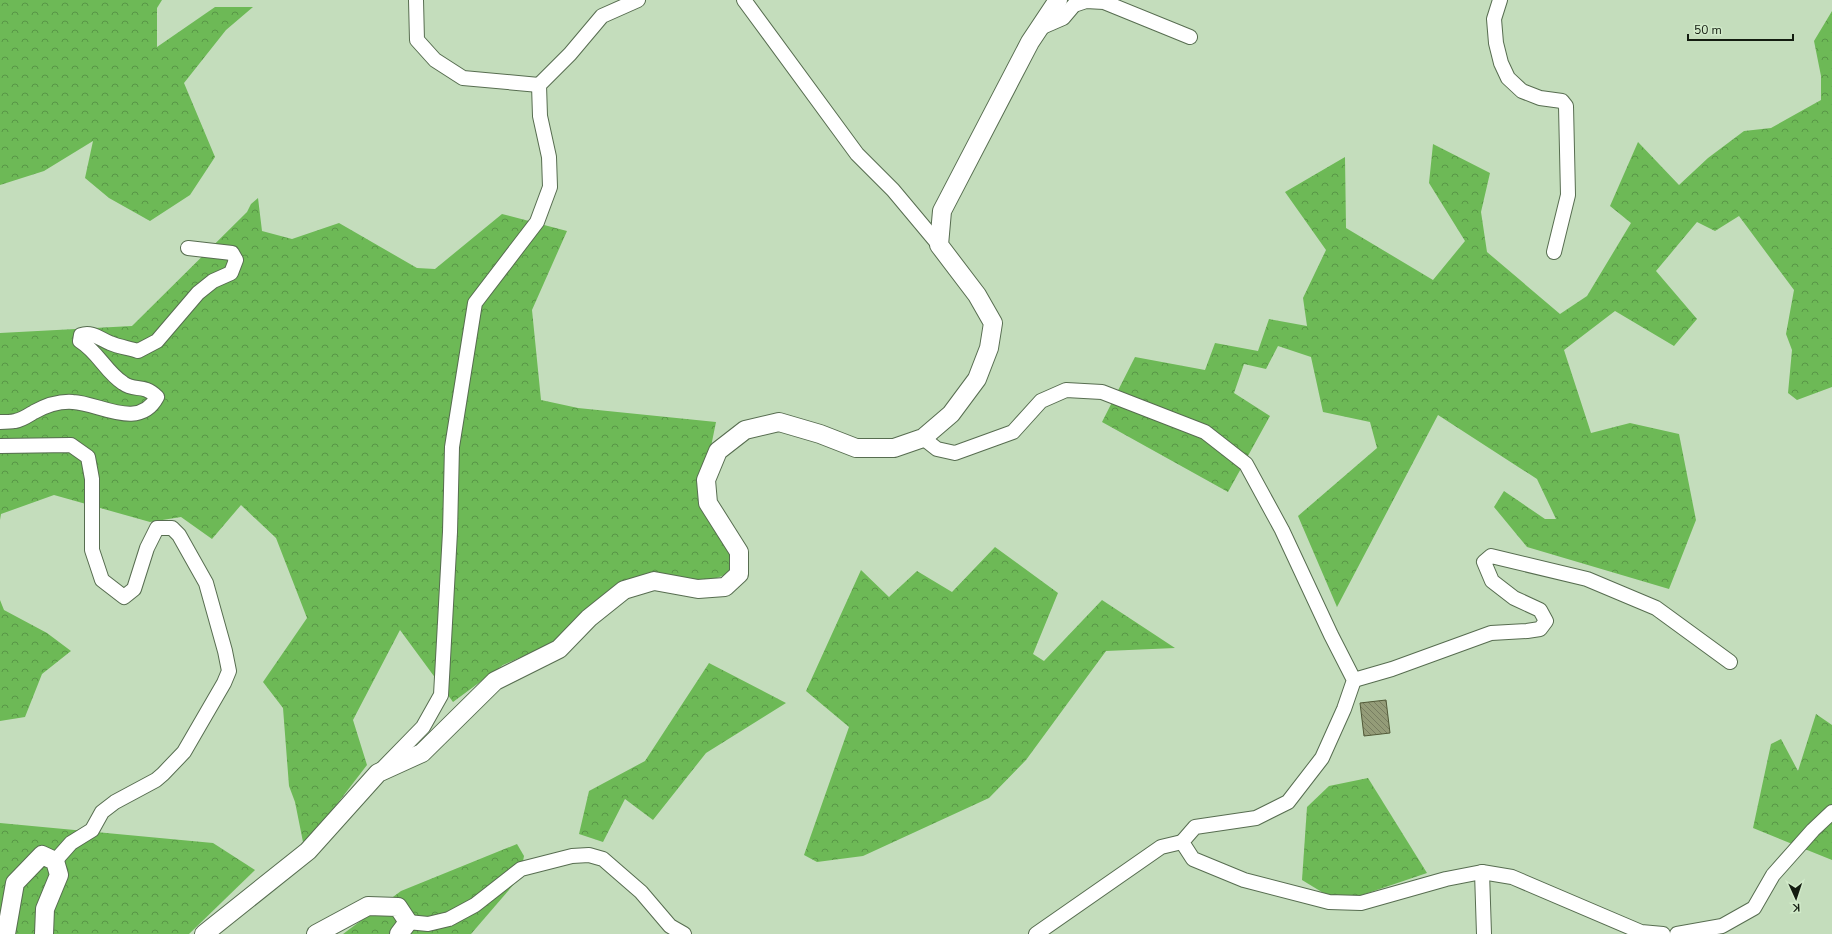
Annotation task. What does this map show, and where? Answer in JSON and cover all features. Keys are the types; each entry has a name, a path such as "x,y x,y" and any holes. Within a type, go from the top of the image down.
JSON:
{"street":[{"path":"416,0 417,40 435,60 463,78 539,85"},
{"path":"204,934 308,851 378,773 423,727 441,695 450,532 452,447 475,303 537,222 550,187 549,157 540,116 539,85 570,54 602,16 638,0"},
{"path":"378,773 422,753 495,681 558,649 589,618 624,590 654,581 698,589 725,587 739,574 739,552 708,503 706,480 718,451 745,430 779,422 820,434 856,448 894,448 923,438 951,414 977,379 989,348 993,323 977,295 939,245 893,190 857,154 744,0"},
{"path":"939,245 942,211 1030,42 1058,0"},
{"path":"1500,0 1494,19 1496,43 1501,63 1508,78 1522,91 1540,98 1562,101 1566,106 1568,195 1554,252"},
{"path":"1040,28 1063,18 1074,6 1086,1 1104,2 1190,37"},
{"path":"0,422 17,421 36,411 57,404 72,402 83,403 122,414 142,411 154,403 157,397 150,390 123,384 90,348 80,341 81,335 86,333 93,334 110,343 138,351 157,341 198,293 213,281 230,273 236,260 232,253 188,248"},
{"path":"923,438 937,449 955,452 1013,432 1041,401 1066,390 1102,392 1205,432 1246,464 1282,530 1331,635 1354,680 1344,709 1322,758 1288,802 1256,818 1195,827 1182,842 1161,847 1036,934"},
{"path":"0,446 71,444 88,457 92,479 92,550 102,580 124,597 134,589 147,548 157,528 172,528 179,535 206,583 229,671 224,683 184,752 156,780 135,790 102,812 92,830 72,844 54,861"},
{"path":"1354,680 1392,669 1491,633 1540,629 1546,621 1540,610 1514,598 1492,581 1484,562 1491,556 1587,578 1656,608 1730,662"},
{"path":"1677,934 1722,926 1754,908 1774,875 1813,830 1832,812"},
{"path":"1182,842 1193,859 1244,880 1329,902 1361,903 1446,879 1482,872 1512,877 1641,932 1663,934"},
{"path":"6,934 15,883 42,855 54,861 59,875 45,909 44,934"},
{"path":"316,934 368,906 398,907 403,928 448,919 475,905 521,869 572,856 589,855 603,860 641,892 670,926 684,934"},
{"path":"1482,872 1484,934"}],"green space":[{"path":"0,0 162,0 157,8 157,47 215,7 253,7 226,30 184,83 215,157 190,195 150,221 109,198 85,178 93,141 44,171 0,185"},
{"path":"1832,11 1832,387 1797,400 1788,393 1792,350 1786,334 1794,290 1739,216 1715,231 1697,222 1656,271 1697,319 1674,346 1615,311 1564,350 1591,433 1630,423 1679,434 1696,520 1669,589 1527,547 1494,507 1504,491 1545,519 1556,519 1537,479 1438,415 1337,607 1298,516 1377,448 1370,422 1323,412 1311,357 1278,346 1266,369 1244,364 1234,393 1270,416 1228,492 1102,422 1135,357 1205,370 1215,343 1258,351 1269,319 1307,326 1303,298 1326,250 1285,192 1345,157 1346,228 1433,280 1465,241 1429,183 1433,144 1490,173 1481,212 1487,252 1560,314 1587,296 1631,223 1610,206 1638,142 1679,185 1708,158 1744,131 1771,128 1821,100 1821,76 1814,41"},
{"path":"258,198 262,231 292,239 339,223 417,268 435,269 502,214 567,231 532,310 541,400 578,408 716,422 701,496 731,552 730,573 706,582 637,577 558,641 503,665 453,702 400,630 353,720 367,765 304,847 295,802 289,786 283,708 263,682 307,618 276,538 241,505 212,539 181,517 150,522 54,495 1,514 0,520 0,333 132,326 247,212 251,204"},
{"path":"995,547 1058,593 1033,654 1044,661 1102,600 1175,648 1106,651 1026,760 989,798 863,856 817,862 804,855 849,727 806,691 861,570 889,597 917,571 952,592"},
{"path":"0,600 4,610 47,633 71,651 42,674 25,717 0,721"},
{"path":"709,663 786,703 706,753 653,820 625,799 603,842 579,834 589,791 645,761"},
{"path":"1816,714 1832,725 1832,860 1753,828 1771,744 1781,739 1798,771"},
{"path":"1368,778 1427,873 1362,895 1330,897 1302,880 1307,807 1329,786"},
{"path":"0,823 213,843 255,870 189,934 0,934"},
{"path":"517,844 524,856 520,877 471,934 343,934 401,891"}],"building":[{"path":"1386,700 1390,733 1364,736 1360,703"}]}
